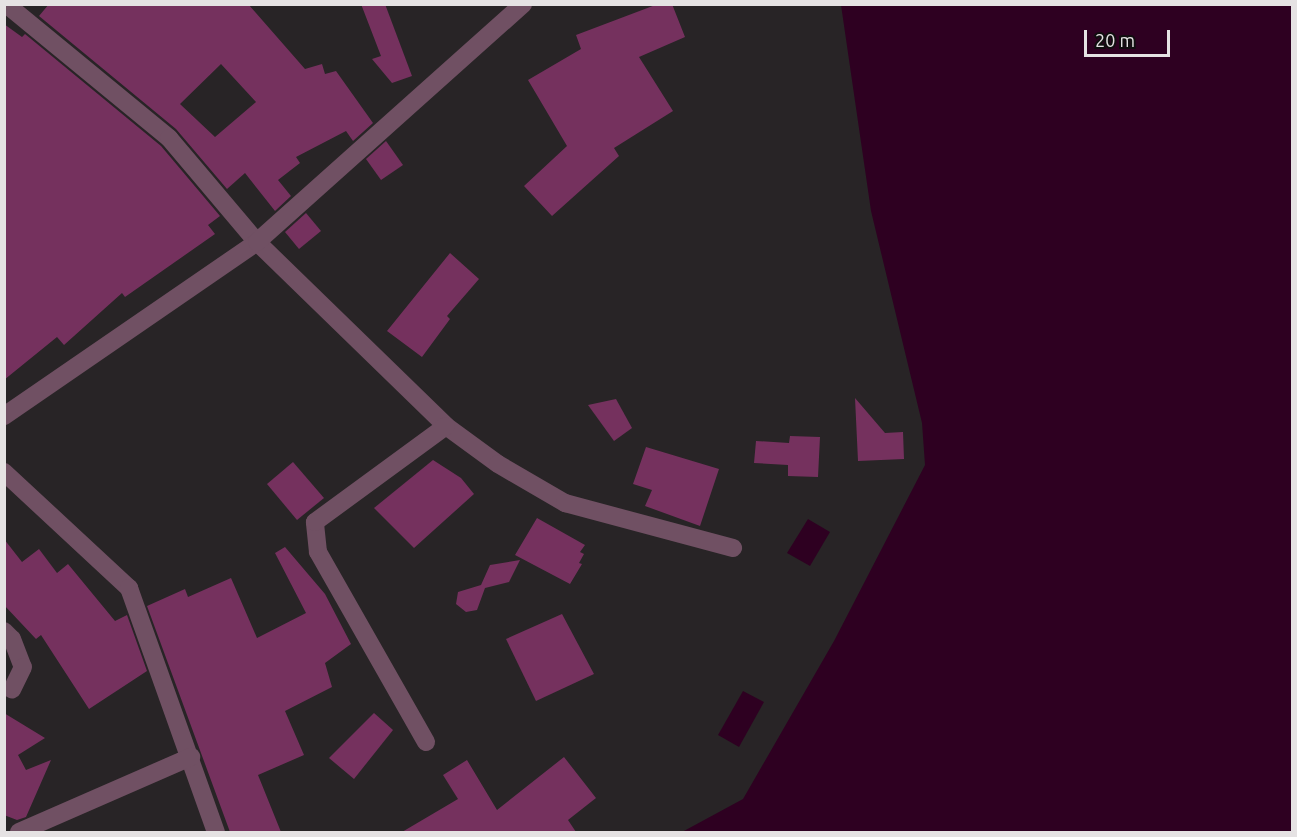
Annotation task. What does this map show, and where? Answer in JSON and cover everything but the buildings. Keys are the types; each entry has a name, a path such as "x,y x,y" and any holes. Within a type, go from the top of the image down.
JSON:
{"street":[{"path":"6,4 169,138 257,242 446,426 498,464 565,503 733,548"},
{"path":"4,416 257,242 523,4"},
{"path":"426,742 318,552 315,522 446,426"},
{"path":"4,472 129,588 216,832"},
{"path":"4,631 12,639 23,667 12,690"},
{"path":"18,832 191,757"}],"shaded area":[{"path":"841,5 1292,5 1292,832 682,832 743,799 834,641 925,465 922,423 871,211"},
{"path":"808,519 830,532 810,566 787,553"},
{"path":"743,691 764,702 739,747 718,735"}]}
